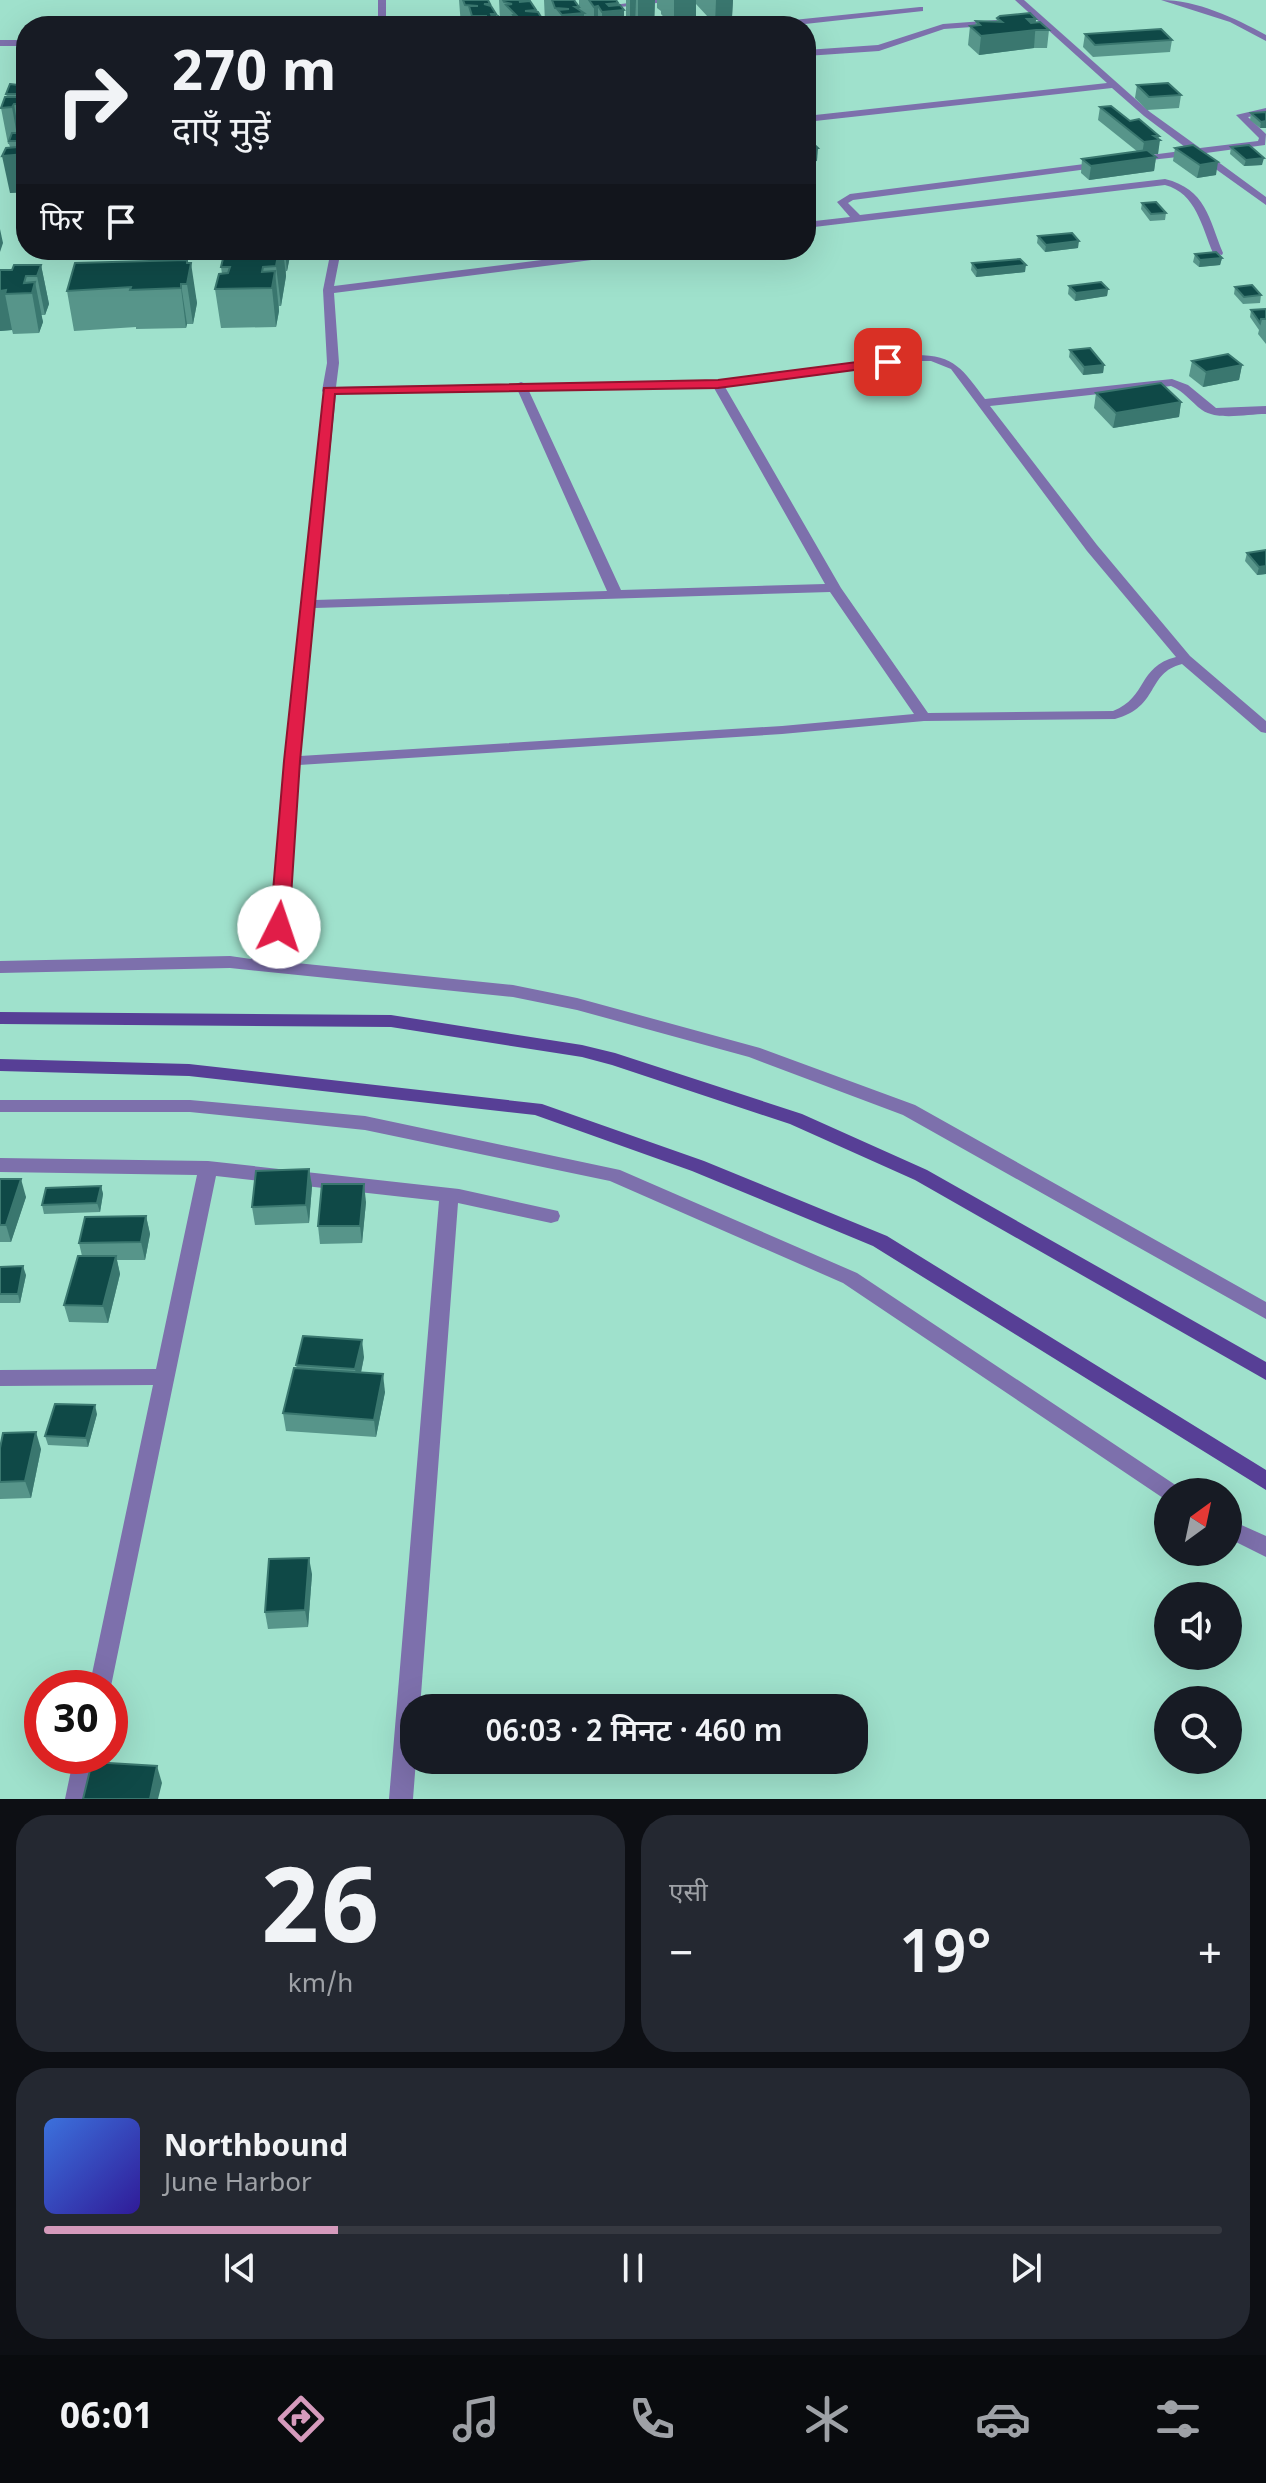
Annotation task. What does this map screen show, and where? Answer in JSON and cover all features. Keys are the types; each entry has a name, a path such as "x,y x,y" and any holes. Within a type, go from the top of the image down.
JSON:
{"street":[{"path":"593,8 680,0"},
{"path":"1019,0 1176,137 1266,202"},
{"path":"1165,0 1233,20 1266,38"},
{"path":"816,20 920,9"},
{"path":"1029,20 1044,19"},
{"path":"816,52 879,48 943,27 1014,21"},
{"path":"816,118 1114,85"},
{"path":"856,217 842,202 850,197 1262,143 1264,137 1241,115 1266,111"},
{"path":"816,223 1165,182 1186,188 1197,201 1218,253"},
{"path":"257,963 279,927 292,761 333,363 328,290 334,260"},
{"path":"328,290 566,260"},
{"path":"328,391 521,385 718,384 933,358 955,367 1092,548 1185,659 1264,725"},
{"path":"981,403 1172,382 1180,384 1207,410 1266,410"},
{"path":"718,384 834,588 924,717"},
{"path":"521,385 616,595"},
{"path":"308,604 834,588"},
{"path":"292,761 782,730 924,717 1115,715 1140,704 1153,678 1165,665 1185,659"},
{"path":"4,970 257,963 546,997 754,1052 909,1110 1266,1311"},
{"path":"0,1018 391,1021 615,1059 796,1119 921,1175 1266,1372"},
{"path":"0,1065 189,1070 536,1109 698,1166 880,1241 1266,1481"},
{"path":"0,1106 190,1106 365,1123 614,1175 850,1278 1154,1481"},
{"path":"0,1165 208,1168 449,1195 551,1216"},
{"path":"104,1670 208,1168"},
{"path":"401,1799 449,1195"},
{"path":"0,1378 164,1377"},
{"path":"1242,1535 1266,1547"},
{"path":"77,1799 82,1774"}],"building":[{"path":"463,0 488,0 490,4 484,4 491,6 496,14 472,16 469,6 478,6 465,5"},
{"path":"552,0 574,0 579,7 575,7 584,13 562,15 558,10 569,9 555,8"},
{"path":"589,0 616,0 618,3 607,4 620,5 624,10 602,12"},
{"path":"530,1 536,10 525,11 538,12 540,16 514,16 516,15 506,5 512,4 504,2"},
{"path":"1030,13 1036,19 1027,19 1031,23 1040,22 1049,30 981,36 970,26 980,25 976,21 1002,22 997,18"},
{"path":"1161,29 1172,40 1095,45 1085,34"},
{"path":"1168,83 1181,95 1149,97 1137,85"},
{"path":"10,84 16,85 16,94 6,94"},
{"path":"5,97 16,97 16,104 1,108"},
{"path":"1111,106 1130,121 1139,119 1160,140 1144,142 1100,107"},
{"path":"1266,112 1266,121 1261,122 1251,113"},
{"path":"12,133 16,133 16,141 9,141"},
{"path":"1193,145 1218,162 1200,165 1175,148"},
{"path":"1249,145 1264,158 1246,160 1231,147"},
{"path":"16,147 16,155 2,156 6,148"},
{"path":"1147,150 1156,157 1091,166 1082,159"},
{"path":"1156,202 1166,213 1151,214 1142,203"},
{"path":"1072,233 1079,241 1046,245 1038,236"},
{"path":"1216,252 1222,258 1200,260 1195,254"},
{"path":"1020,259 1026,265 977,270 972,263"},
{"path":"187,260 191,263 187,284 181,284 181,288 67,291 75,263"},
{"path":"223,260 277,260 276,266 263,267 262,272 275,271 272,288 215,289 219,274 228,273 230,267 221,267"},
{"path":"14,265 41,265 37,276 26,276 24,283 35,282 32,293 5,294 6,290 0,291 0,270 12,270"},
{"path":"1101,282 1108,289 1076,293 1069,286"},
{"path":"1252,285 1261,295 1244,297 1235,287"},
{"path":"1266,309 1266,319 1261,319 1260,323 1251,310"},
{"path":"1090,348 1104,365 1084,367 1070,350"},
{"path":"1228,354 1242,365 1206,372 1192,361"},
{"path":"1161,383 1181,402 1116,413 1096,393"},
{"path":"1266,550 1266,566 1259,567 1247,553"},
{"path":"309,1169 306,1205 252,1207 256,1171"},
{"path":"0,1179 21,1179 6,1225 0,1225"},
{"path":"322,1184 364,1184 360,1226 318,1226"},
{"path":"101,1186 97,1203 42,1205 46,1188"},
{"path":"146,1216 141,1242 79,1243 85,1217"},
{"path":"78,1256 116,1256 103,1306 64,1305"},
{"path":"23,1266 18,1294 0,1294 0,1267"},
{"path":"303,1336 362,1340 355,1369 296,1365"},
{"path":"294,1368 383,1374 374,1420 283,1413"},
{"path":"55,1404 95,1405 86,1438 45,1436"},
{"path":"36,1432 25,1481 0,1482 3,1433"},
{"path":"309,1558 305,1610 265,1612 269,1559"},
{"path":"128,1764 157,1766 150,1799 83,1799 89,1774 128,1774"}],"route":[{"path":"279,927 328,391 521,385 718,384 888,362"}]}
